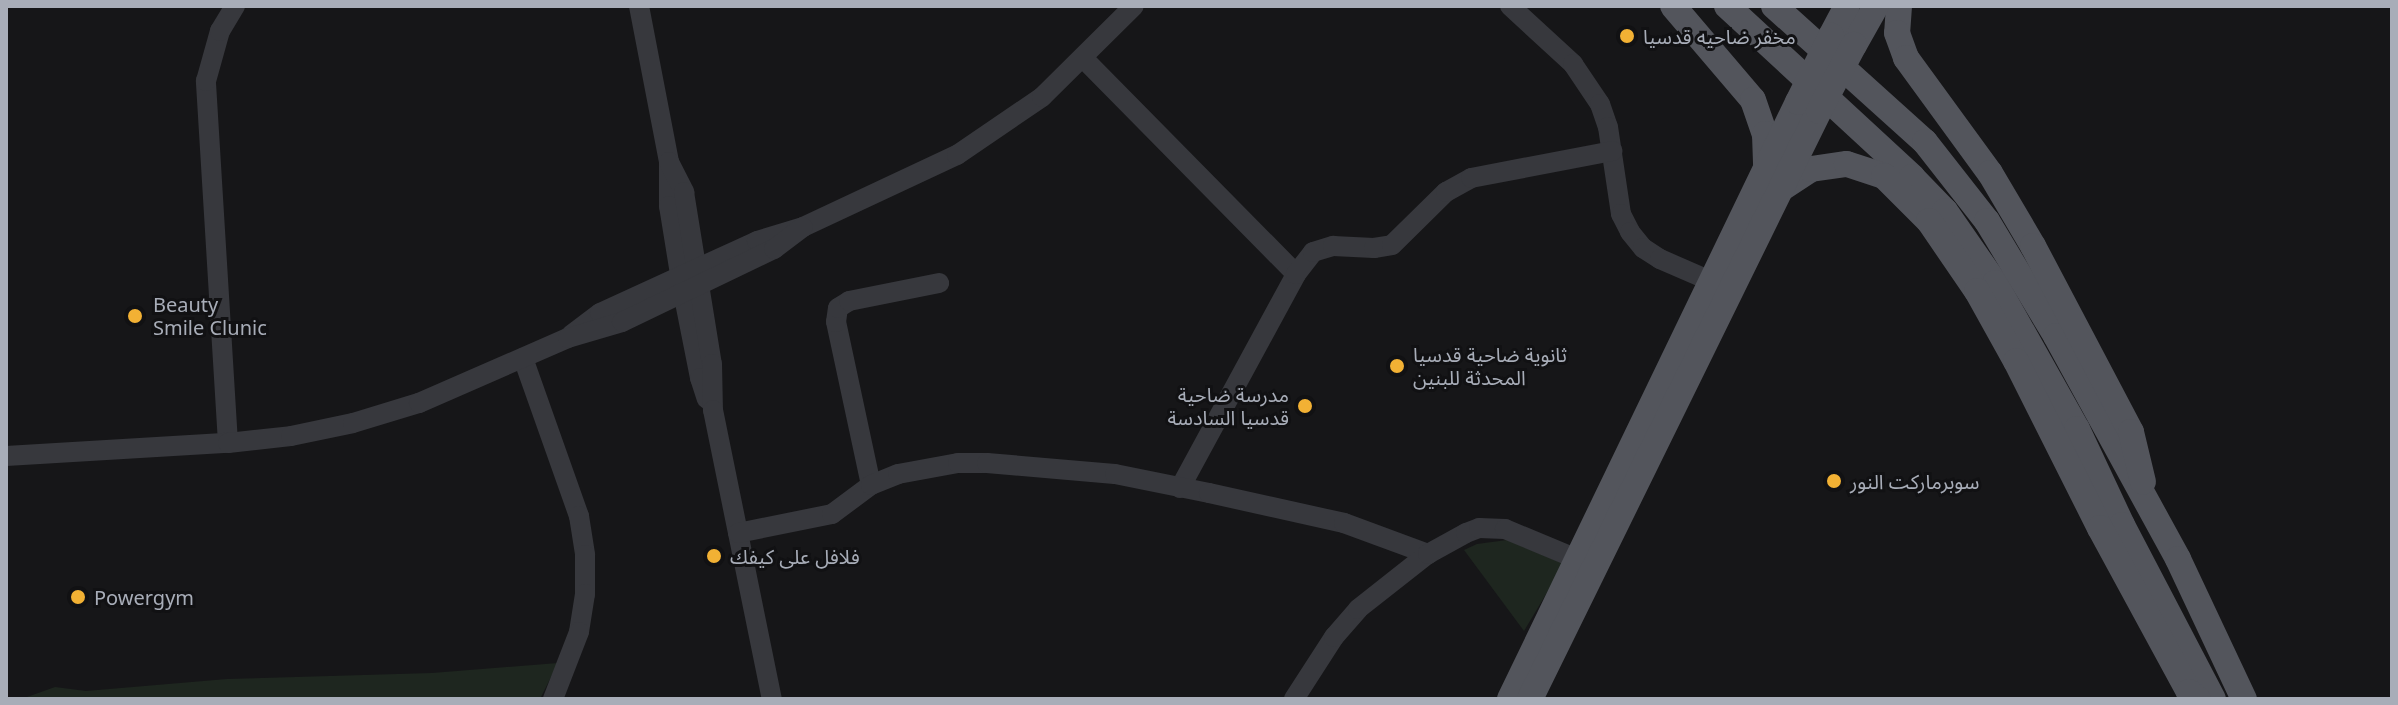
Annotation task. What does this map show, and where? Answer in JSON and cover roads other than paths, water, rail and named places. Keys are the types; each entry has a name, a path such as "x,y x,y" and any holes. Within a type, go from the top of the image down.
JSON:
{"main road":[{"path":"1530,699 1713,282 1774,179 1765,134 1753,100 1673,6"},
{"path":"1727,6 1945,211 1995,283 2077,429 2122,525 2213,699"},
{"path":"1774,6 1925,142 1960,183 2020,276 2178,559 2244,699"},
{"path":"1843,41 1847,6"},
{"path":"1510,699 1588,564 1808,107 1843,41 1876,6"},
{"path":"1899,6 1897,33 1906,58 1990,173 2033,246 2131,432 2148,505"},
{"path":"1774,179 1847,164 1884,176 1929,221 1977,291 2100,528 2189,692 2198,699"}],"street":[{"path":"228,443 206,81 220,31 235,6"},
{"path":"639,6 669,162 668,195 690,280 700,378 713,410 772,699"},
{"path":"6,456 228,443 291,436 353,423 419,403 568,338 609,327 690,280 774,249 803,227 957,155 1042,97 1084,59 1134,6"},
{"path":"1510,6 1589,83 1608,127 1621,214 1630,232 1660,259 1713,282"},
{"path":"1084,59 1296,274"},
{"path":"1180,488 1305,260 1322,248 1392,245 1446,192 1471,178 1612,151"},
{"path":"871,485 836,322 838,308 849,301 939,283"},
{"path":"523,358 579,516 585,555 585,594 579,632 553,699"},
{"path":"738,533 832,514 883,478 930,467 987,463 1115,474 1344,523 1428,554"},
{"path":"1294,699 1346,622 1379,591 1428,554 1466,533 1494,527 1588,564"}],"place":[{"name":"مخفر ضاحيه قدسيا","path":"1627,36"},
{"name":"Beauty Smile Clunic","path":"135,316"},
{"name":"ثانوية ضاحية قدسيا المحدثة للبنين","path":"1397,366"},
{"name":"مدرسة ضاحية قدسيا السادسة","path":"1305,406"},
{"name":"سوبرماركت النور","path":"1834,481"},
{"name":"فلافل على كيفك","path":"714,556"},
{"name":"Powergym","path":"78,597"}]}
